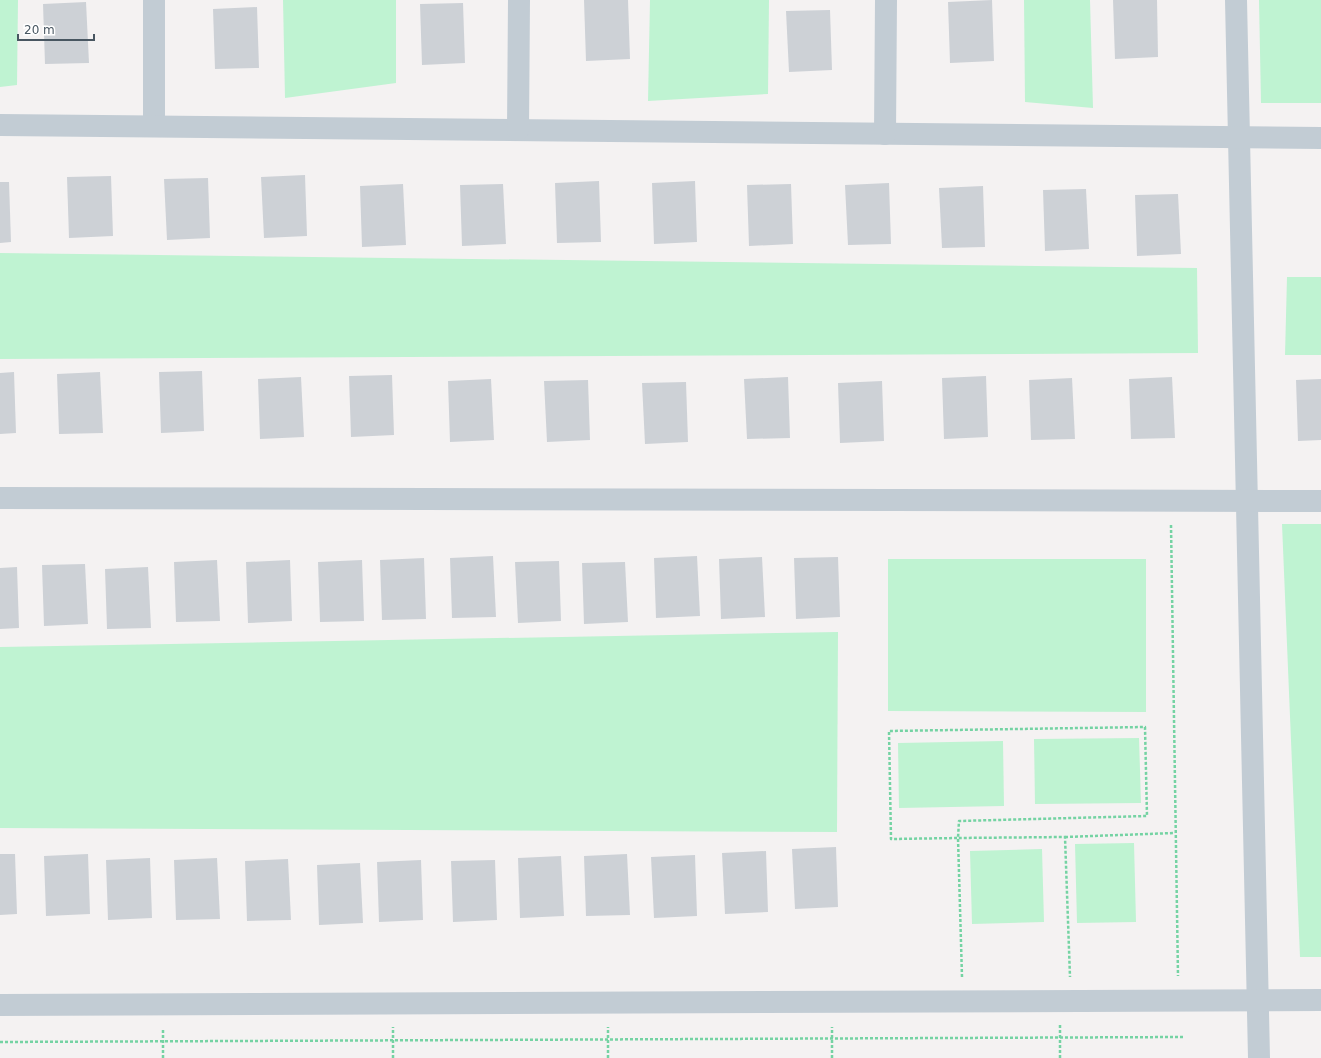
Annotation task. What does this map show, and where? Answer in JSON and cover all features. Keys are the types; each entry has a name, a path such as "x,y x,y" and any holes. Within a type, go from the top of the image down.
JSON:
{"street":[{"path":"154,0 154,126"},
{"path":"518,130 519,0"},
{"path":"885,134 886,0"},
{"path":"1236,0 1259,1058"},
{"path":"0,125 1321,138"},
{"path":"0,498 1321,501"},
{"path":"0,1005 1321,1000"}],"path":[{"path":"1171,501 1178,1001"},
{"path":"962,1002 958,838 959,821 1147,816 1145,727 889,731 891,839 958,838 1065,837 1176,833"},
{"path":"1060,1058 1060,1038 1066,1001 1065,837"},
{"path":"832,1002 832,1058"},
{"path":"608,1003 608,1058"},
{"path":"163,1004 163,1058"},
{"path":"393,1004 393,1058"},
{"path":"0,1042 1184,1037"}],"green space":[{"path":"0,0 18,0 17,85 0,87"},
{"path":"283,0 396,0 396,83 285,98"},
{"path":"650,0 769,0 768,94 648,101"},
{"path":"1024,0 1090,0 1093,108 1025,102"},
{"path":"1259,0 1321,0 1321,103 1261,103"},
{"path":"0,253 1197,268 1198,353 0,359"},
{"path":"1287,277 1321,277 1321,355 1285,355"},
{"path":"1282,524 1321,524 1321,957 1300,957"},
{"path":"888,559 1146,559 1146,712 888,711"},
{"path":"838,632 837,832 0,828 0,647"},
{"path":"1139,738 1141,803 1035,804 1034,739"},
{"path":"1003,741 1004,806 899,808 898,743"},
{"path":"1134,843 1136,922 1077,923 1075,844"},
{"path":"1042,849 1044,922 972,924 970,851"}],"building":[{"path":"584,0 628,0 630,59 586,61"},
{"path":"992,0 994,61 950,63 948,2"},
{"path":"1113,0 1157,0 1158,57 1115,59"},
{"path":"86,2 89,63 45,64 43,4"},
{"path":"463,3 465,63 422,65 420,4"},
{"path":"257,7 259,68 215,69 213,9"},
{"path":"830,10 832,70 789,72 786,11"},
{"path":"305,175 307,236 264,238 261,177"},
{"path":"111,176 113,236 69,238 67,177"},
{"path":"208,178 210,238 167,240 164,179"},
{"path":"599,181 601,242 557,243 555,183"},
{"path":"695,181 697,242 654,244 652,183"},
{"path":"0,182 9,182 11,242 0,243"},
{"path":"889,183 891,244 848,245 845,185"},
{"path":"403,184 406,245 362,247 360,186"},
{"path":"503,184 506,244 462,246 460,185"},
{"path":"791,184 793,244 749,246 747,185"},
{"path":"983,186 985,247 942,248 939,188"},
{"path":"1086,189 1089,249 1045,251 1043,190"},
{"path":"1178,194 1181,254 1137,256 1135,195"},
{"path":"202,371 204,431 161,433 159,372"},
{"path":"14,372 16,433 0,434 0,373"},
{"path":"100,372 103,433 59,434 57,374"},
{"path":"392,375 394,435 351,437 349,376"},
{"path":"986,376 988,437 944,439 942,378"},
{"path":"301,377 304,437 260,439 258,379"},
{"path":"788,377 790,438 747,439 744,379"},
{"path":"1172,377 1175,438 1131,439 1129,379"},
{"path":"1072,378 1075,439 1031,440 1029,380"},
{"path":"491,379 494,440 450,442 448,381"},
{"path":"1321,379 1321,440 1298,441 1296,380"},
{"path":"588,380 590,440 547,442 544,381"},
{"path":"882,381 884,441 840,443 838,383"},
{"path":"686,382 688,442 645,444 642,383"},
{"path":"493,556 496,617 452,618 450,558"},
{"path":"697,556 700,616 656,618 654,558"},
{"path":"762,557 765,617 721,619 719,559"},
{"path":"838,557 840,617 796,619 794,558"},
{"path":"424,558 426,619 382,620 380,560"},
{"path":"217,560 220,621 176,622 174,562"},
{"path":"290,560 292,621 248,623 246,562"},
{"path":"362,560 364,621 320,622 318,562"},
{"path":"559,561 561,621 518,623 515,562"},
{"path":"625,562 628,622 584,624 582,563"},
{"path":"85,564 88,624 44,626 42,565"},
{"path":"17,567 19,628 0,629 0,568"},
{"path":"148,567 151,628 107,629 105,569"},
{"path":"836,847 838,907 795,909 792,849"},
{"path":"766,851 768,912 725,914 722,853"},
{"path":"0,854 15,854 17,914 0,915"},
{"path":"88,854 90,914 46,916 44,856"},
{"path":"627,854 630,915 586,916 584,856"},
{"path":"695,855 697,916 654,918 651,857"},
{"path":"561,856 564,916 520,918 518,858"},
{"path":"150,858 152,918 108,920 106,860"},
{"path":"217,858 220,919 176,920 174,860"},
{"path":"288,859 291,920 247,921 245,861"},
{"path":"421,860 423,920 379,922 377,862"},
{"path":"495,860 497,920 453,922 451,861"},
{"path":"360,863 363,923 319,925 317,865"}]}
